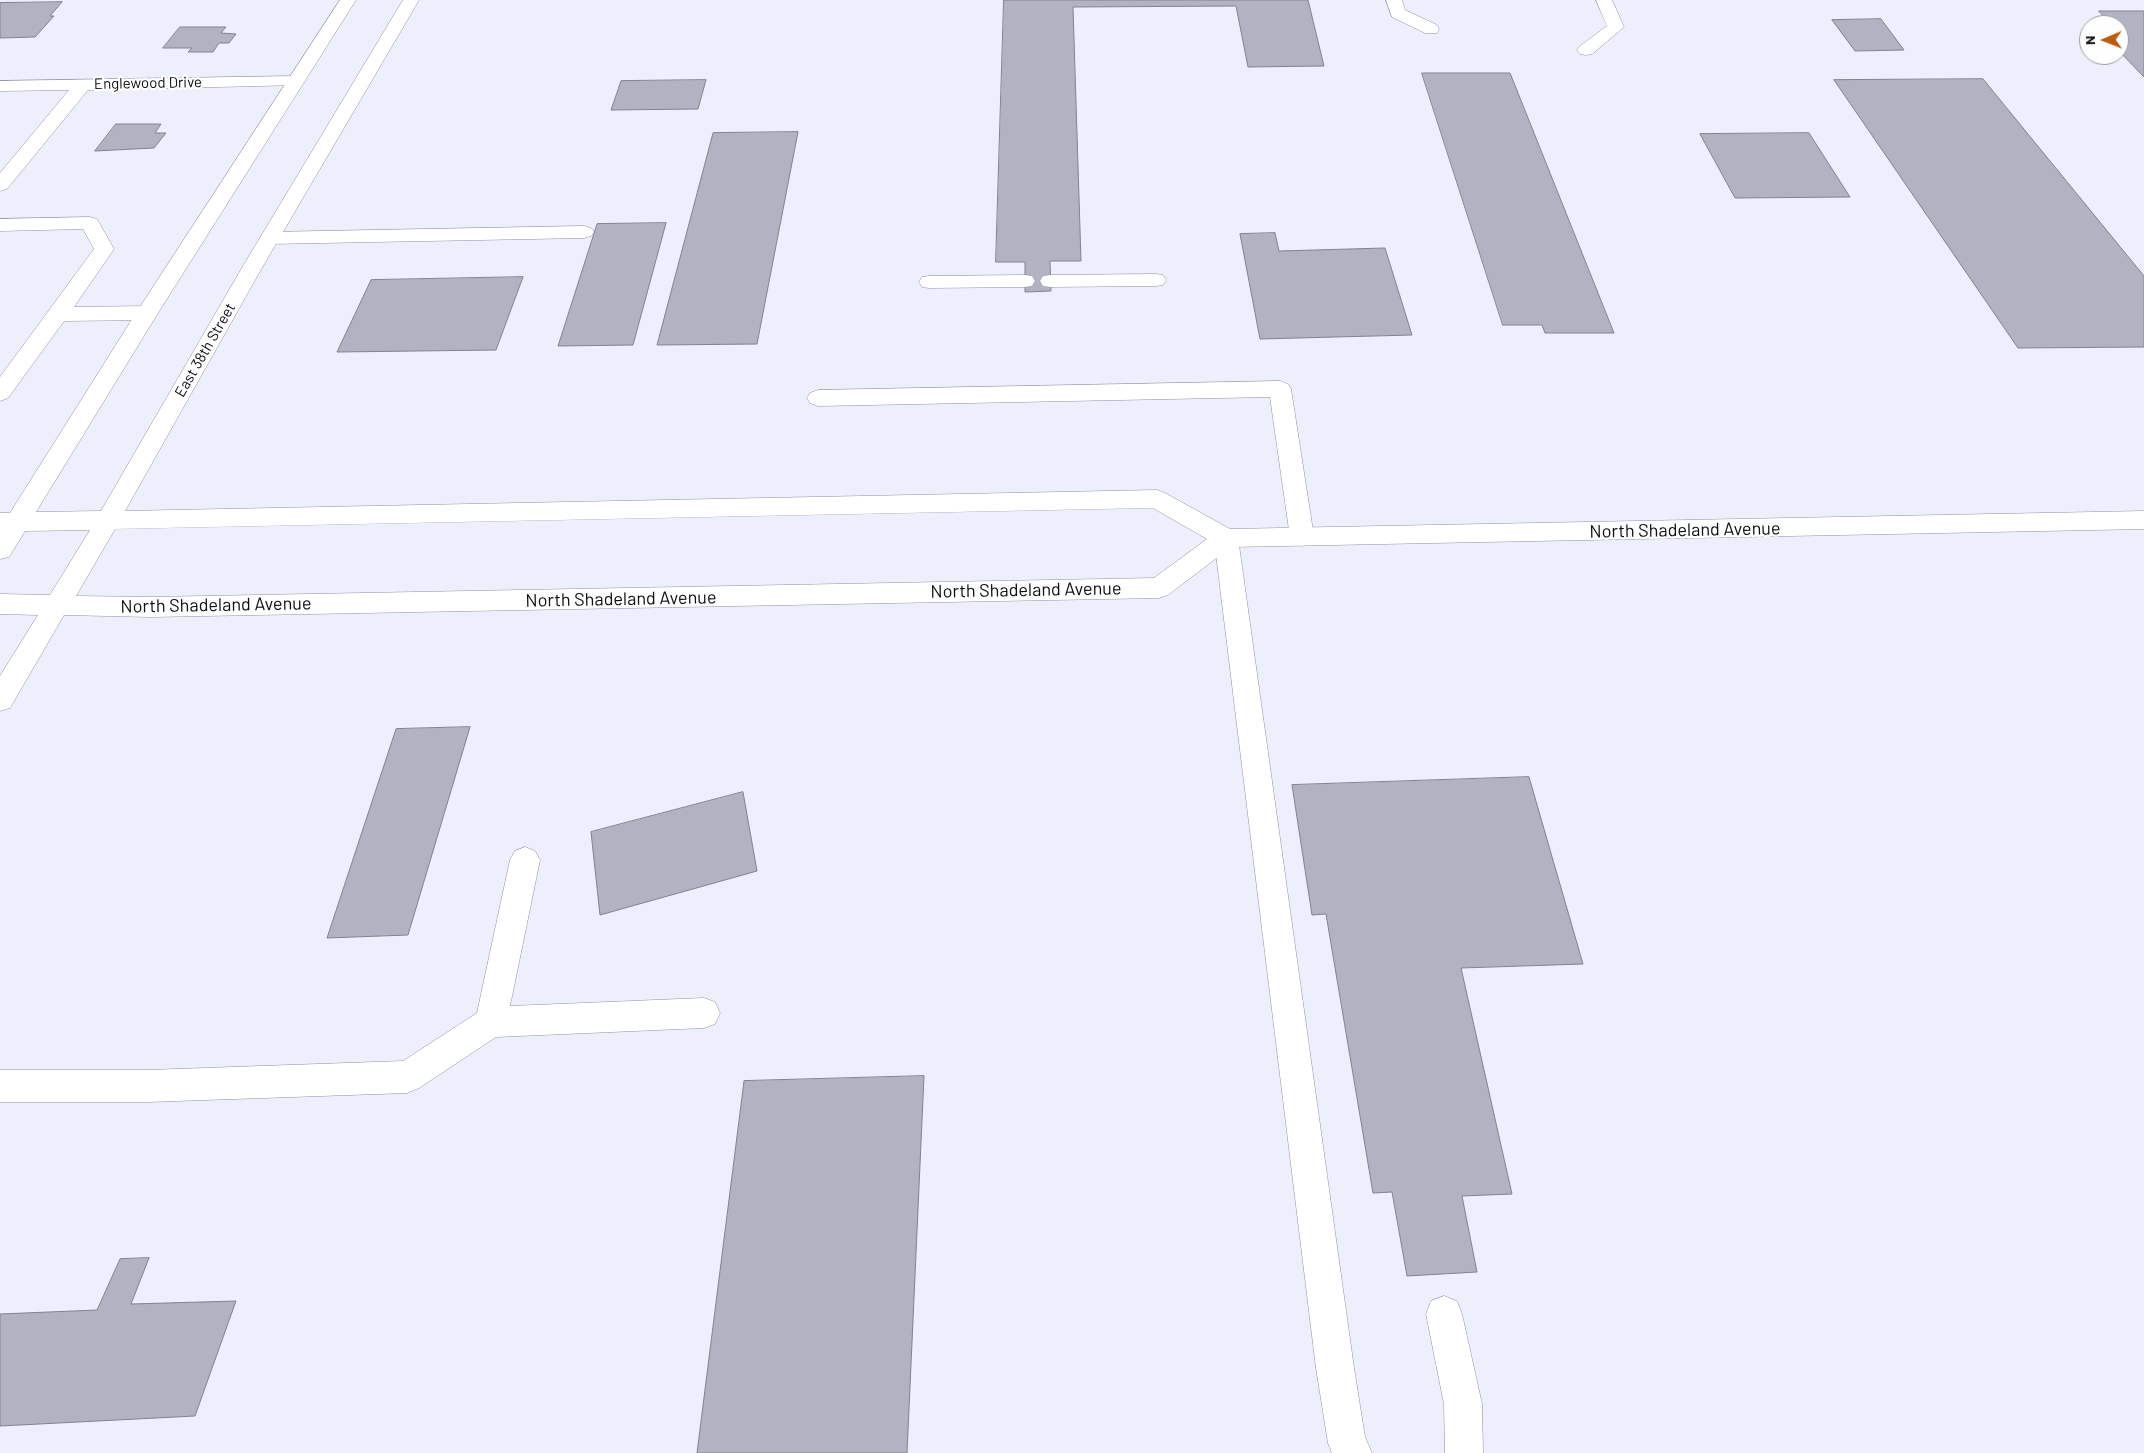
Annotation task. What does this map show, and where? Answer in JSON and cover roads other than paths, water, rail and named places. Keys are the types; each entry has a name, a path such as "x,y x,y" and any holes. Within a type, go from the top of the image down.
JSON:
{"main road":[{"path":"0,550 8,522 147,313 348,0"},
{"name":"East 38th Street","path":"0,700 58,606 270,238 411,0"},
{"path":"1394,0 1398,13 1431,30"},
{"path":"1586,50 1616,27 1604,0"},
{"name":"Englewood Drive","path":"0,86 296,81"},
{"path":"0,185 83,84"},
{"path":"0,225 90,223 104,249 0,393"},
{"path":"270,238 584,232"},
{"path":"1050,281 1156,280"},
{"path":"929,282 1025,281"},
{"path":"58,314 147,313"},
{"path":"818,398 1280,389 1302,537"},
{"path":"8,522 386,516 1157,499 1226,538 1334,1358 1347,1443 1353,1453"},
{"name":"North Shadeland Avenue","path":"0,604 146,607 1158,588 1226,538 2144,520"},
{"path":"492,1022 525,860"},
{"path":"0,1086 148,1086 408,1077 492,1022 704,1013"},
{"path":"1444,1314 1463,1404 1464,1453"}]}
